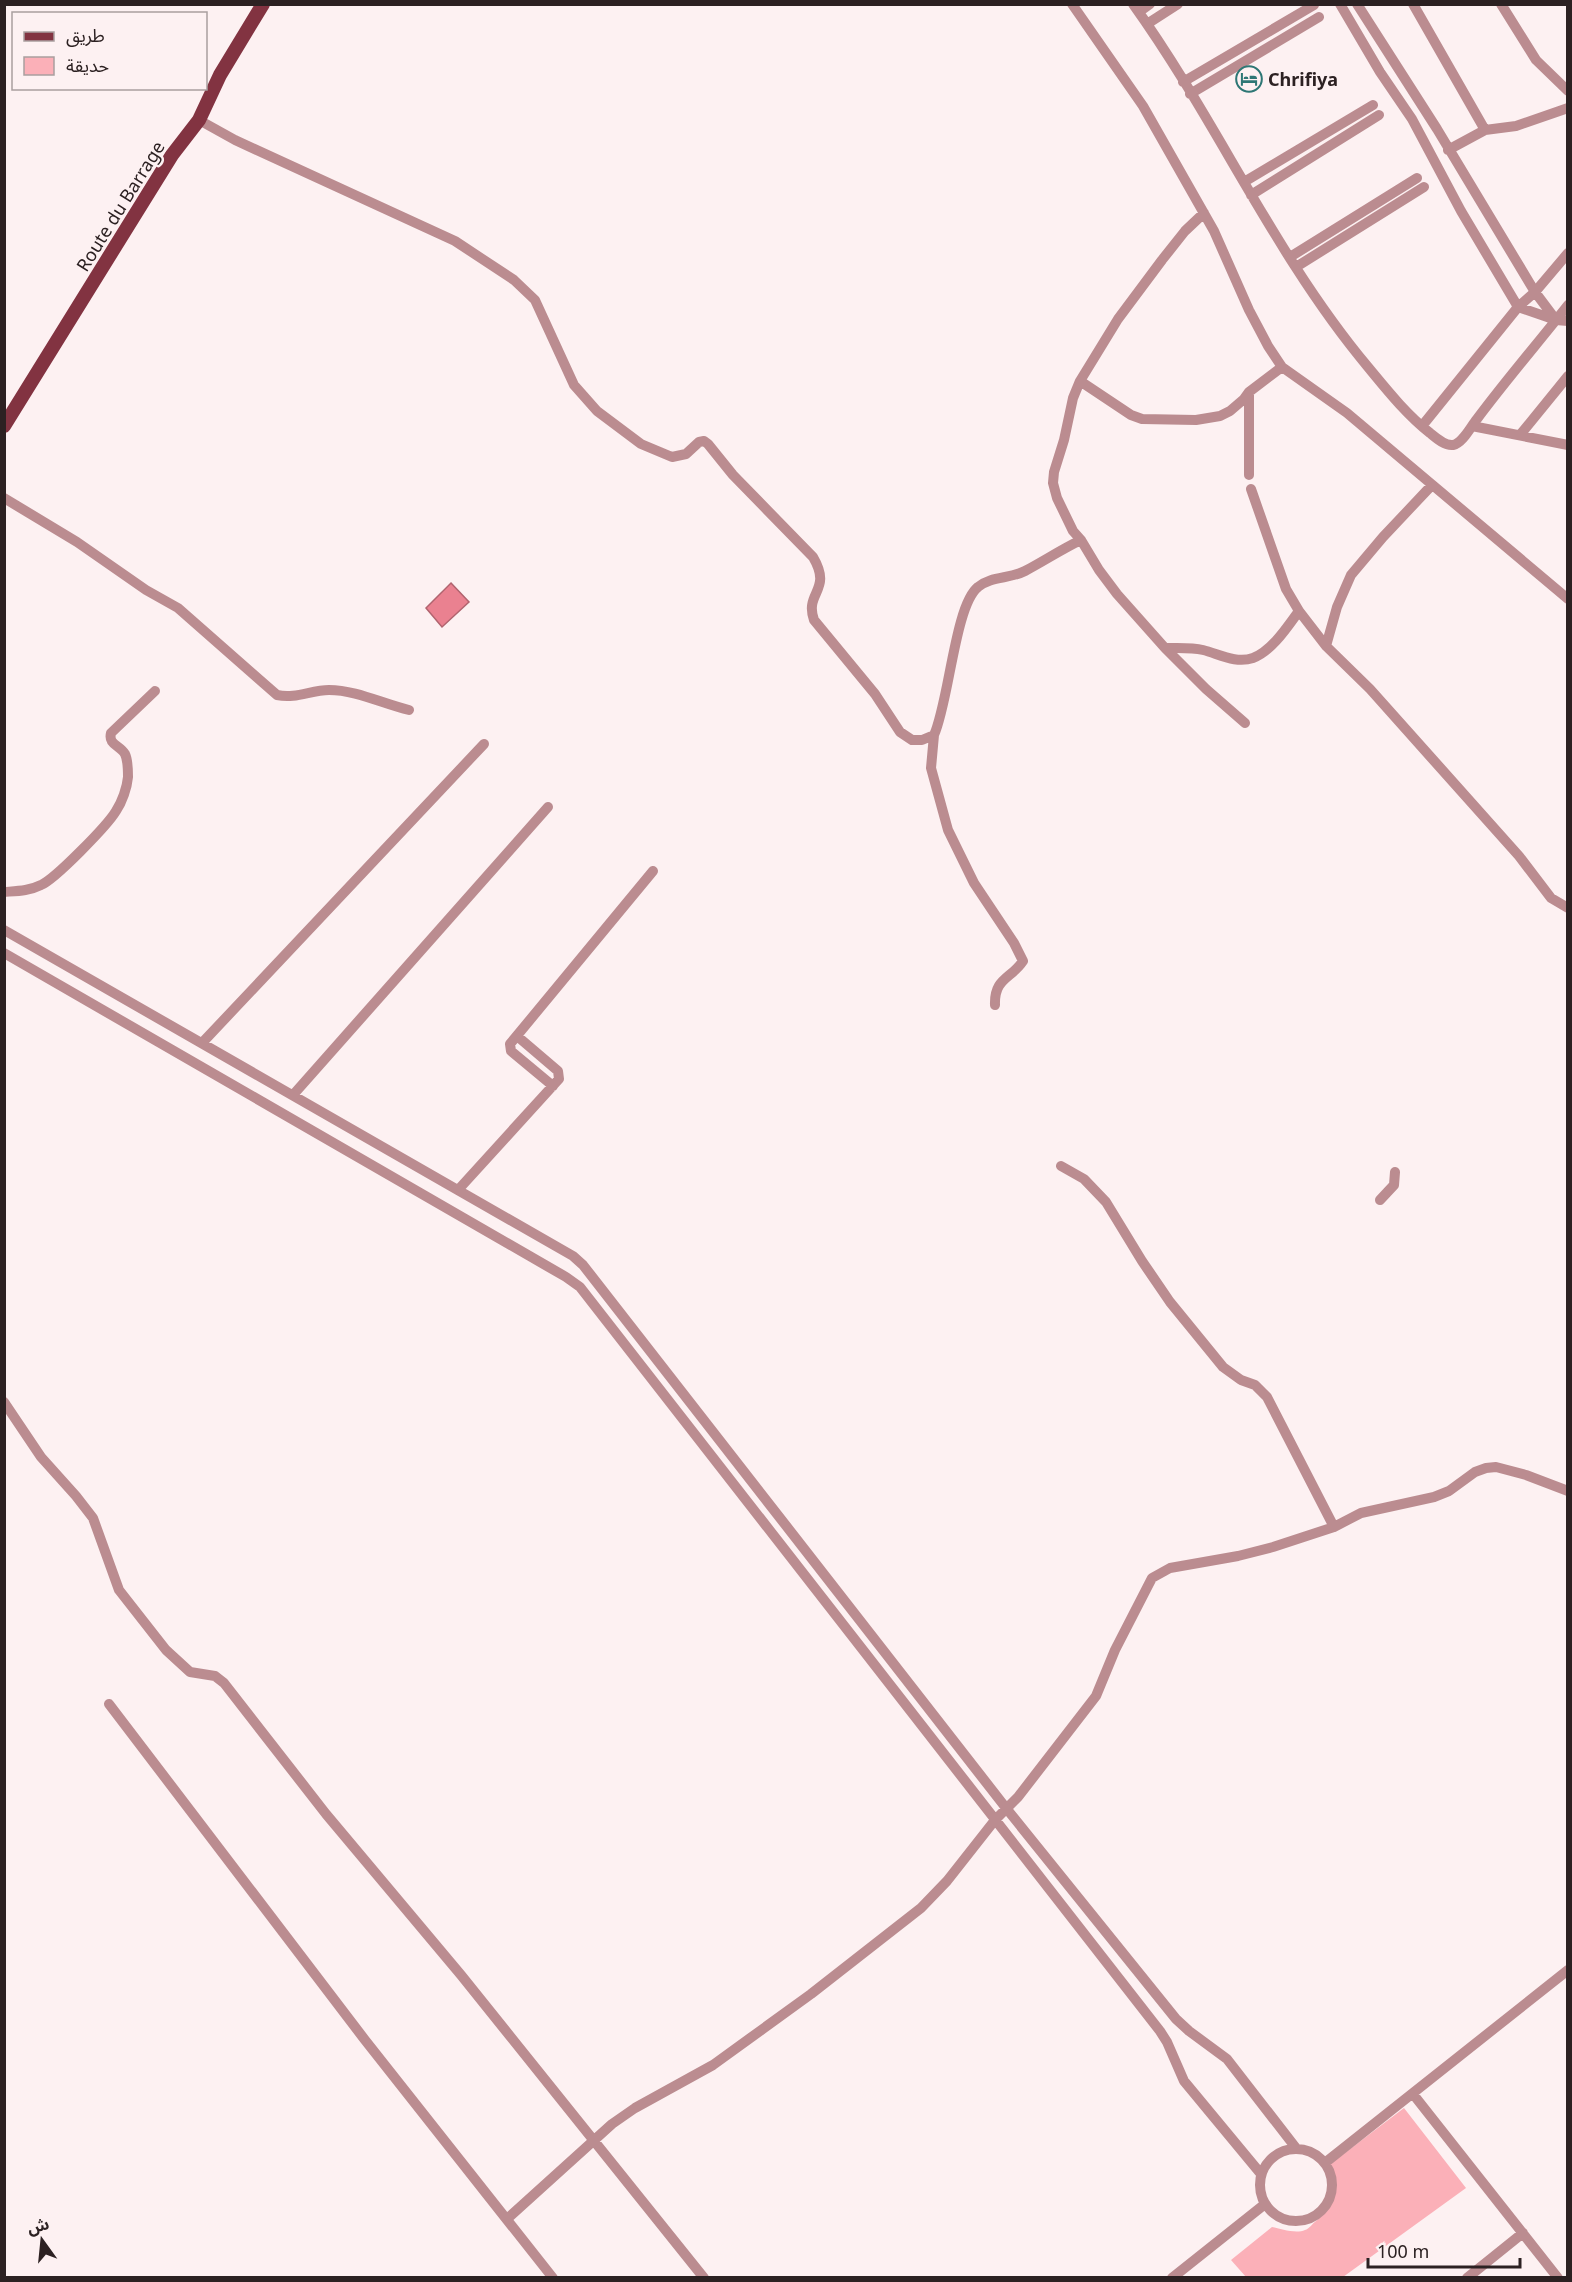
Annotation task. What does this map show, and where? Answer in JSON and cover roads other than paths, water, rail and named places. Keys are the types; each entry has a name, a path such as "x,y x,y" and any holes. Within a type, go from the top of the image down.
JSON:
{"main road":[{"name":"Route du Barrage","path":"4,426 172,155 199,120 220,75 263,4"}],"street":[{"path":"1072,4 1143,106 1204,213 1224,251 1249,310 1282,367 1347,413 1568,599"},
{"path":"1150,4 1136,8 1244,182 1266,222 1342,336 1401,406 1443,443 1451,446 1457,444 1568,305"},
{"path":"1147,24 1178,4"},
{"path":"1340,4 1380,72 1412,119 1461,211 1518,307 1556,320 1568,321"},
{"path":"1357,4 1535,292 1556,320"},
{"path":"1413,4 1485,130"},
{"path":"1501,4 1536,60 1568,91"},
{"path":"1183,82 1314,5"},
{"path":"1190,94 1319,17"},
{"path":"1258,37 1266,49"},
{"path":"1244,182 1373,105"},
{"path":"1448,150 1485,130 1516,126 1568,108"},
{"path":"1251,195 1379,115"},
{"path":"199,120 243,144 455,241 514,279 535,300 574,385 597,411 635,440 663,454 679,456 686,454 699,442 704,441 733,475 800,541 813,556 821,576 811,605 813,620 875,694 900,732 912,740 922,740 934,735"},
{"path":"1323,135 1330,147"},
{"path":"1293,262 1361,213 1417,178"},
{"path":"1293,262 1368,224 1424,188"},
{"path":"1204,213 1185,231 1162,260 1118,320 1080,381 1073,398 1053,483 1057,498 1073,531 1117,594 1165,648 1213,696 1245,723"},
{"path":"1361,213 1368,224"},
{"path":"1422,426 1518,307 1535,292 1568,253"},
{"path":"1080,381 1131,415 1155,420 1190,420 1220,416 1282,367"},
{"path":"1520,435 1568,376"},
{"path":"1249,392 1249,475"},
{"path":"1472,426 1568,446"},
{"path":"1326,646 1337,608 1351,575 1432,485"},
{"path":"1251,489 1286,589 1299,611 1326,646 1370,689 1520,856 1551,898 1568,908"},
{"path":"4,498 77,542 146,590 178,608 277,695 296,696 329,690 363,696 385,705 409,710"},
{"path":"995,1005 995,994 999,985 1023,961 1014,943 974,883 948,830 931,768 934,735 941,720 961,621 973,591 988,581 1025,572 1081,540"},
{"path":"1165,648 1201,649 1232,658 1254,657 1264,651 1283,632 1299,611"},
{"path":"4,892 26,891 43,884 62,870 116,813 128,778 127,760 125,752 112,742 111,733 155,691"},
{"path":"202,1043 484,744"},
{"path":"293,1095 548,807"},
{"path":"458,1190 559,1079 558,1071 517,1036 653,871"},
{"path":"4,930 573,1256 583,1265 1006,1808 1176,2019 1227,2059 1296,2148"},
{"path":"4,953 327,1137 580,1287 1164,2037 1184,2081 1261,2174"},
{"path":"1061,1166 1084,1179 1106,1202 1170,1302 1223,1367 1241,1380 1255,1385 1267,1397 1334,1527"},
{"path":"1380,1200 1394,1185 1395,1172"},
{"path":"4,1402 41,1457 93,1518 119,1590 166,1650 190,1672 215,1676 224,1683 326,1814 461,1975 704,2277"},
{"path":"507,2219 594,2141 635,2108 713,2065 767,2027 921,1908 947,1881 995,1820 1018,1797 1096,1696 1114,1650 1152,1578 1170,1568 1238,1556 1308,1537 1361,1513 1434,1497 1449,1491 1475,1472 1486,1468 1496,1467 1568,1491"},
{"path":"109,1704 365,2040 553,2277"},
{"path":"1326,2162 1568,1970"},
{"path":"1413,2094 1558,2277"},
{"path":"1296,2148 1312,2151 1326,2162 1332,2175 1333,2190 1328,2204 1317,2215 1304,2221 1289,2221 1275,2215 1265,2204 1260,2190 1261,2174 1268,2161 1281,2151 1296,2148"},
{"path":"1173,2277 1265,2204"},
{"path":"1468,2277 1523,2233"}],"place":[{"name":"Chrifiya","path":"1249,79"}]}
